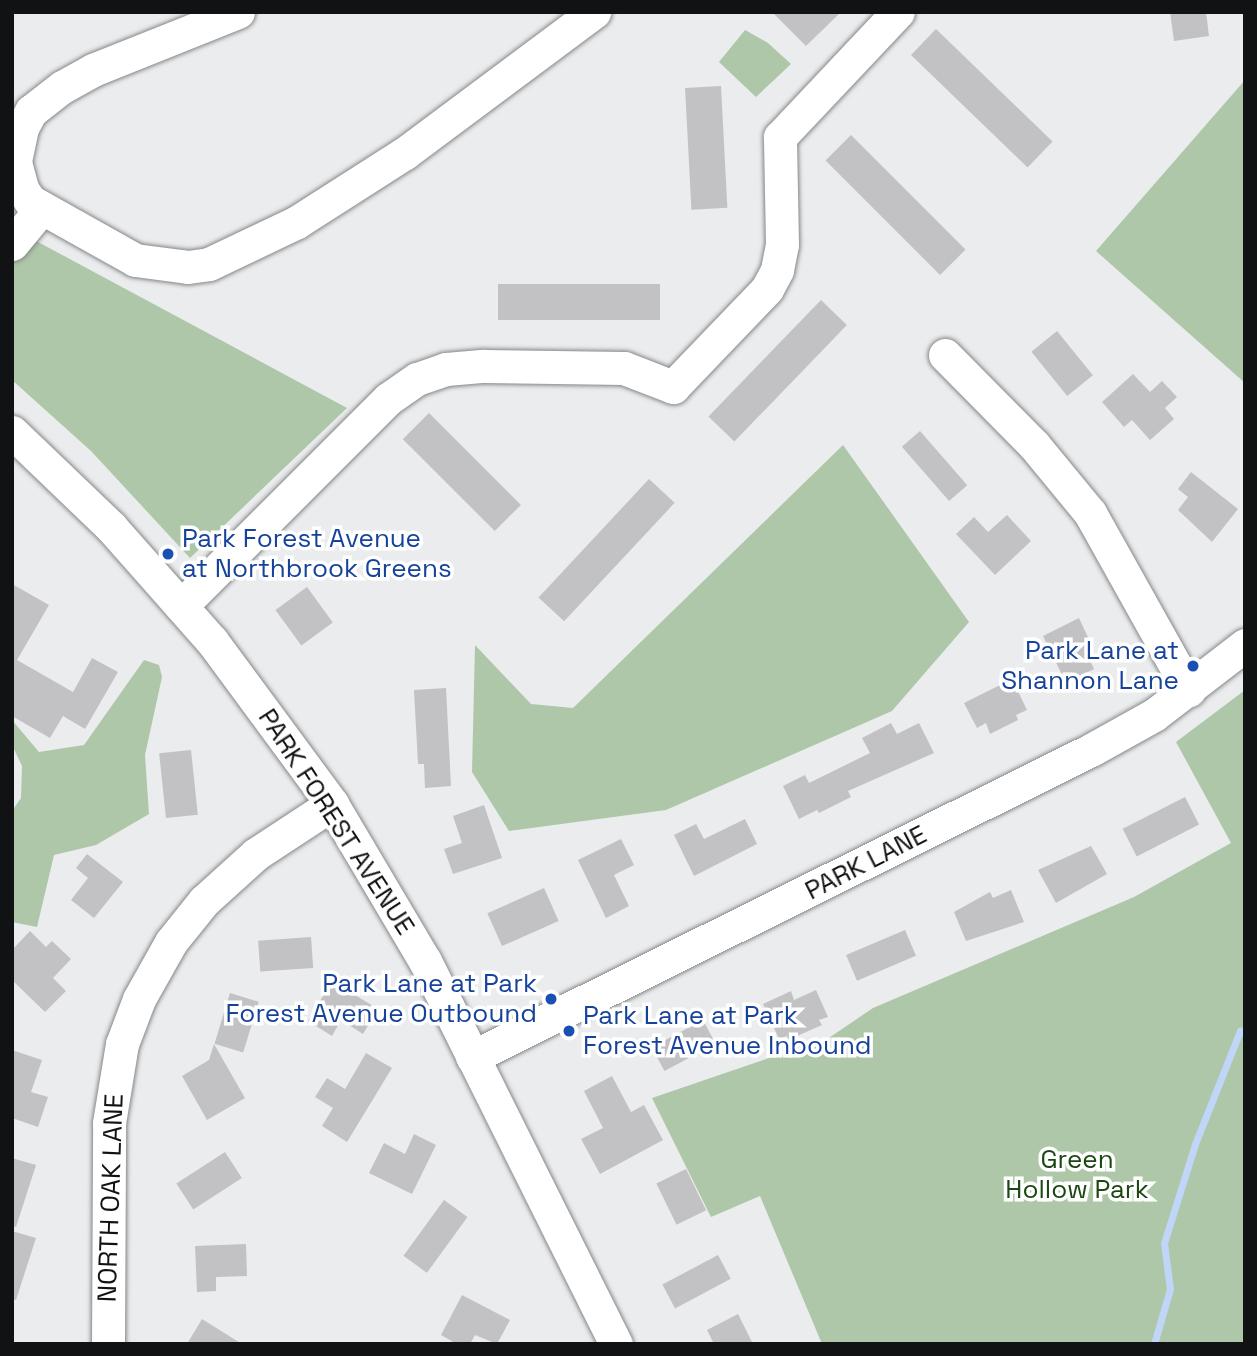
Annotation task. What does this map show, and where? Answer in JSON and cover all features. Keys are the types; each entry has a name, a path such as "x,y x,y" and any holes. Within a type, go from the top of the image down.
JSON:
{"street":[{"path":"238,12 93,70 62,87 32,111 16,146 16,174 30,201 135,260 188,267 219,260 297,222 405,153 594,12"},
{"path":"180,606 388,399 417,379 446,369 484,366 624,368 673,387 767,289 776,270 782,244 780,137 898,12"},
{"path":"12,244 41,209"},
{"path":"945,355 1034,445 1090,513 1189,691"},
{"name":"PARK FOREST AVENUE","path":"12,432 111,527 180,606 271,717 332,804 395,906 616,1344"},
{"name":"PARK LANE","path":"472,1057 1091,750 1189,691 1245,645"},
{"name":"NORTH OAK LANE","path":"107,1344 108,1123 122,1044 139,999 171,942 204,901 256,854 332,804"}],"green space":[{"path":"745,30 768,43 791,64 756,97 719,62"},
{"path":"1245,80 1245,383 1096,251"},
{"path":"12,228 347,408 190,558 91,451 12,380"},
{"path":"843,445 969,622 892,711 666,810 509,831 472,772 475,645 531,704 573,708"},
{"path":"144,660 159,665 162,677 145,755 149,814 96,845 54,855 37,927 12,922 12,811 21,798 22,766 12,745 12,720 39,752 84,745"},
{"name":"Green Hollow Park","path":"1245,690 1245,1344 822,1344 760,1196 711,1217 652,1098 769,1058 814,1048 873,1008 1134,897 1231,843 1176,742"}],"building":[{"path":"772,12 841,12 806,46"},
{"path":"1170,12 1206,12 1209,36 1174,41"},
{"path":"936,29 1053,142 1028,167 911,55"},
{"path":"721,86 727,208 691,210 685,88"},
{"path":"851,135 966,250 940,275 826,160"},
{"path":"498,284 660,284 660,320 498,320"},
{"path":"821,300 847,325 734,442 708,417"},
{"path":"1057,331 1093,375 1067,396 1031,352"},
{"path":"1133,374 1150,392 1162,381 1177,397 1165,408 1174,419 1150,440 1132,420 1124,427 1102,402"},
{"path":"429,413 521,505 495,531 403,439"},
{"path":"920,431 967,485 949,501 902,447"},
{"path":"1191,472 1238,509 1212,542 1178,510 1188,497 1178,489"},
{"path":"649,479 675,503 564,621 539,597"},
{"path":"1007,515 1031,541 995,575 956,534 974,517 988,532"},
{"path":"12,584 49,605 17,660 73,692 92,658 118,672 85,729 63,716 50,738 12,716"},
{"path":"307,587 333,623 301,646 275,610"},
{"path":"1079,618 1093,648 1086,652 1094,669 1066,683 1043,636"},
{"path":"1012,679 1027,710 1016,715 1018,720 990,734 986,723 977,728 964,703"},
{"path":"446,688 451,786 425,788 424,764 418,764 414,690"},
{"path":"891,723 897,734 919,723 934,753 848,791 851,797 819,813 817,810 799,819 783,786 805,775 809,783 870,753 862,738"},
{"path":"191,750 198,815 166,818 159,753"},
{"path":"1185,797 1199,825 1137,856 1123,829"},
{"path":"484,805 502,858 453,874 444,849 462,843 453,816"},
{"path":"745,819 757,844 694,876 674,835 696,824 704,839"},
{"path":"621,839 634,865 614,875 629,906 606,918 578,860"},
{"path":"1091,846 1107,874 1056,903 1038,870"},
{"path":"87,854 123,882 94,918 71,900 88,878 76,868"},
{"path":"544,888 559,921 502,946 487,913"},
{"path":"1011,890 1024,922 966,941 954,912 990,892 993,898"},
{"path":"905,930 916,956 857,981 846,955"},
{"path":"30,931 46,947 52,941 71,959 53,978 66,991 45,1012 12,980 12,950"},
{"path":"311,937 313,968 260,972 258,941"},
{"path":"332,981 378,1009 363,1034 341,1020 332,1036 308,1021"},
{"path":"816,990 828,1017 819,1020 822,1025 788,1040 787,1036 779,1039 763,1004 791,991 794,1000"},
{"path":"230,993 259,1002 243,1052 215,1044"},
{"path":"703,1020 716,1044 664,1071 652,1047"},
{"path":"214,1044 245,1098 207,1120 182,1076 209,1060"},
{"path":"12,1050 42,1060 31,1092 48,1097 38,1127 12,1118"},
{"path":"366,1053 392,1068 347,1142 322,1126 333,1108 315,1097 327,1078 345,1089"},
{"path":"612,1076 631,1112 644,1105 663,1140 600,1174 581,1139 603,1128 584,1091"},
{"path":"414,1134 436,1145 412,1194 369,1173 384,1143 405,1154"},
{"path":"225,1152 242,1178 193,1210 176,1184"},
{"path":"12,1158 36,1165 16,1227 12,1226"},
{"path":"686,1169 706,1210 677,1225 656,1183"},
{"path":"444,1200 467,1217 427,1273 403,1256"},
{"path":"12,1231 36,1238 16,1300 12,1299"},
{"path":"246,1244 247,1276 216,1277 216,1291 197,1292 195,1246"},
{"path":"718,1255 731,1279 675,1308 662,1285"},
{"path":"462,1295 510,1320 497,1344 475,1335 470,1344 457,1344 441,1335"},
{"path":"738,1314 753,1344 714,1344 707,1330"},
{"path":"202,1319 242,1344 187,1344"}],"waterway":[{"path":"1154,1344 1170,1289 1164,1243 1195,1144 1240,1031 1245,1030"}],"place":[{"name":"Park Forest Avenue at Northbrook Greens","path":"168,554"},
{"name":"Park Lane at Shannon Lane","path":"1193,666"},
{"name":"Park Lane at Park Forest Avenue Outbound","path":"551,999"},
{"name":"Park Lane at Park Forest Avenue Inbound","path":"569,1031"}]}
